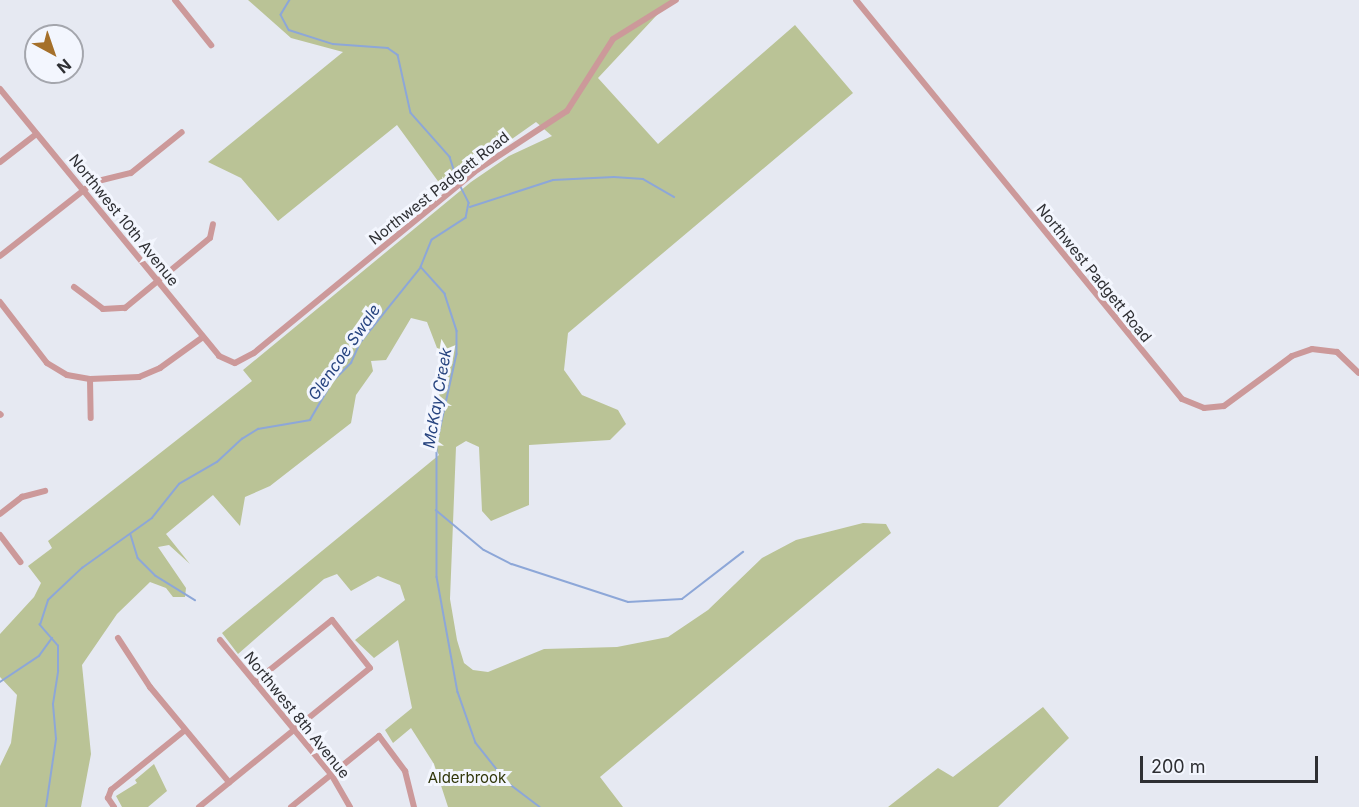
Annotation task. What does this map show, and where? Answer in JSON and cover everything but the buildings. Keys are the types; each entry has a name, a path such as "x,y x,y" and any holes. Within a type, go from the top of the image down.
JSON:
{"street":[{"path":"175,0 211,45"},
{"name":"Northwest Padgett Road","path":"231,363 254,353 434,204 512,146 572,106 604,50 620,33 676,0"},
{"name":"Northwest Padgett Road","path":"856,0 1185,402 1204,408 1224,406 1292,356 1312,349 1337,352 1359,373"},
{"name":"Northwest 10th Avenue","path":"0,88 35,135 84,190 203,337 222,359 231,363"},
{"path":"0,256 84,190 99,180 131,172 182,132"},
{"path":"0,162 35,135"},
{"path":"74,287 93,305 114,311 132,304 210,238 213,224"},
{"path":"0,302 47,363 67,375 90,379 139,377 160,368 203,337"},
{"path":"90,379 91,418"},
{"path":"0,514 22,496 45,491"},
{"path":"0,535 20,562"},
{"path":"199,807 370,668 332,620 255,682"},
{"path":"118,638 186,730 229,782"},
{"name":"Northwest 8th Avenue","path":"220,640 331,774 350,807"},
{"path":"114,807 108,797 186,730"},
{"path":"291,807 379,736 405,771 414,807"}],"green space":[{"name":"Alderbrook","path":"248,0 671,0 598,78 658,144 795,25 853,93 568,333 564,370 582,395 618,410 626,424 610,440 529,445 529,505 491,521 482,511 479,447 466,441 456,447 450,599 457,640 464,663 473,670 488,672 544,649 617,647 668,637 708,610 762,558 796,540 863,523 886,524 891,533 600,777 623,807 448,807 434,764 411,728 393,743 385,730 412,708 398,640 374,658 355,640 405,600 400,585 378,576 351,591 337,574 324,579 238,654 222,633 439,455 430,437 438,414 442,361 427,322 411,318 386,360 371,361 373,371 356,395 351,423 270,486 245,497 240,526 213,495 166,534 190,564 169,545 158,547 186,588 185,597 173,597 166,588 150,582 117,614 82,665 91,754 81,807 0,807 0,766 11,743 17,695 0,677 0,634 34,597 41,583 28,566 52,548 48,541 252,381 243,370 471,182 509,156 552,136 536,122 443,188 397,125 278,221 241,178 208,162 343,52 291,38"},
{"path":"1043,707 1069,738 998,807 888,807 938,768 953,777"},
{"path":"154,764 167,791 148,807 122,807 116,796 137,783 135,780"}],"waterway":[{"name":"McKay Creek","path":"290,0 281,15 289,30 333,44 388,48 398,55 411,113 450,157 458,181"},
{"path":"470,207 553,180 614,177 643,179 674,197"},
{"name":"McKay Creek","path":"460,185 469,203 466,218 432,240 421,267 445,294 457,331 457,354 437,444 437,577 458,692 476,743 507,782 540,807"},
{"name":"Glencoe Swale","path":"46,807 56,739 53,704 58,671 58,646 40,625 48,600 82,568 152,518 179,484 217,462 242,439 258,429 310,420 332,382 351,363 360,343 421,267"},
{"path":"436,510 484,550 512,564 628,602 682,599 743,552"},
{"path":"131,535 138,558 156,576 195,600"},
{"path":"0,682 39,656 52,638"}]}
